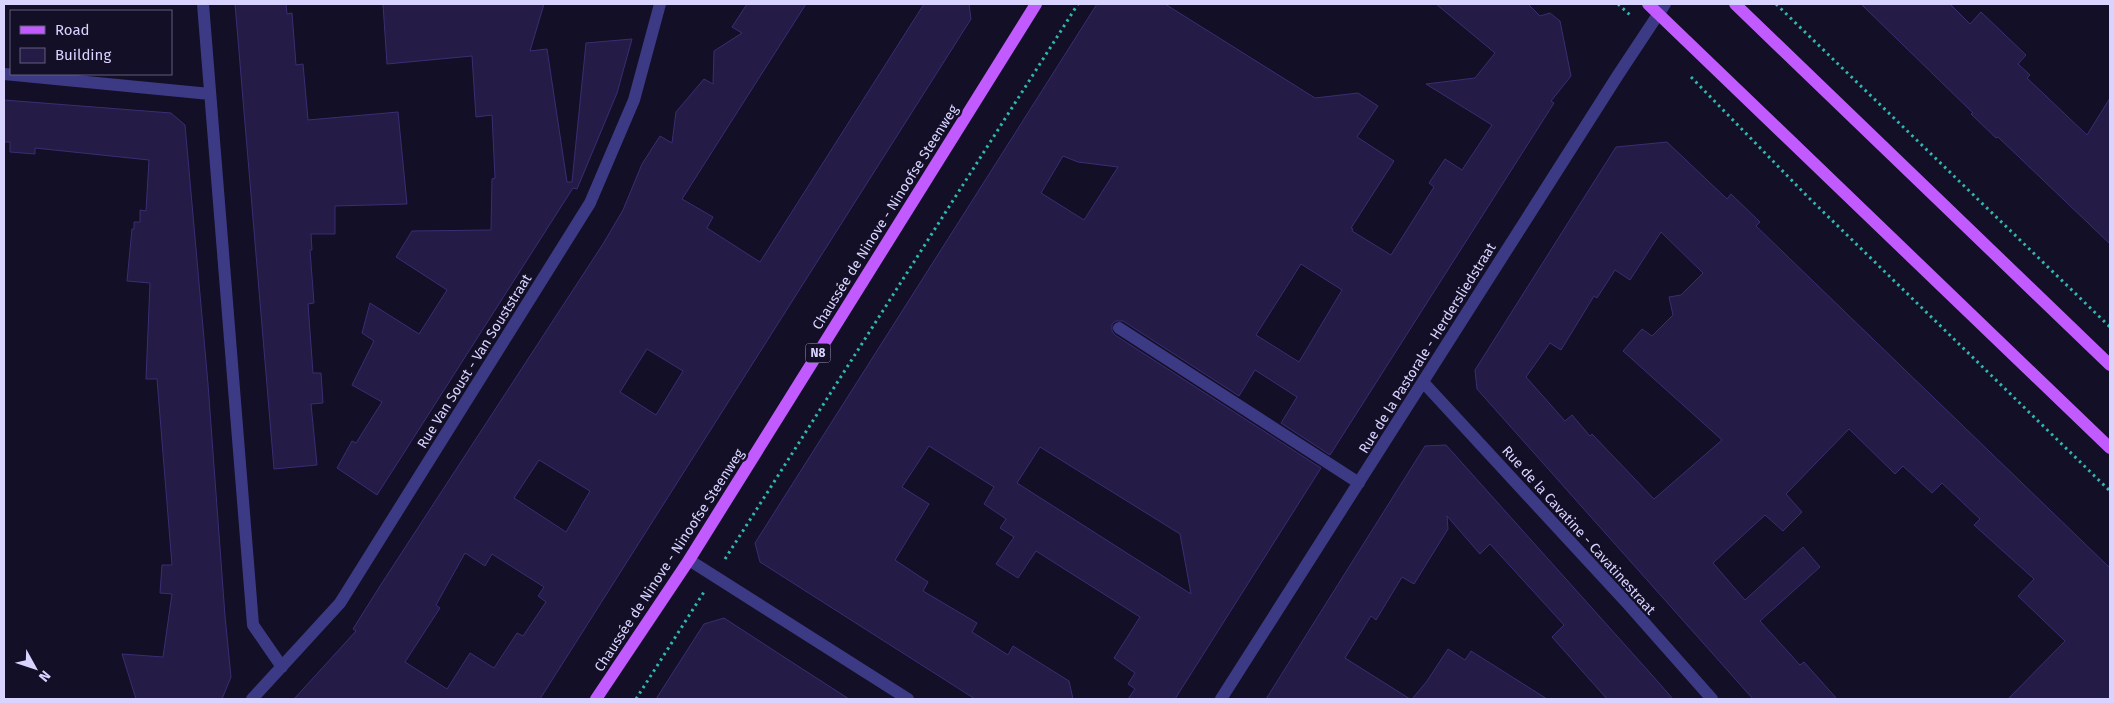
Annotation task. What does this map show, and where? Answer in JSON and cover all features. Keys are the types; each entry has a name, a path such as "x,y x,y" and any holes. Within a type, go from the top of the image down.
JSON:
{"main road":[{"name":"Chaussée de Ninove - Ninoofse Steenweg","path":"596,699 689,560 1036,4"},
{"path":"1648,4 1662,9 2110,448"},
{"path":"1734,4 2110,365"}],"street":[{"path":"203,4 253,625 282,667"},
{"name":"Rue Van Soust - Van Souststraat","path":"252,699 340,603 590,203 634,100 660,4"},
{"name":"Rue de la Pastorale - Herdersliedstraat","path":"1221,699 1618,75 1648,33 1662,9"},
{"path":"14,75 210,94"},
{"path":"1119,328 1359,483"},
{"name":"Rue de la Cavatine - Cavatinestraat","path":"1424,382 1627,603 1712,699"},
{"path":"689,560 908,699"}],"path":[{"path":"636,699 1078,4"},
{"path":"1618,4 1648,33"},
{"path":"1776,4 2110,327"},
{"path":"1685,71 1807,196 2110,491"}],"building":[{"path":"235,4 286,4 287,14 292,13 296,65 303,64 308,120 398,112 407,204 335,206 335,234 311,234 312,250 310,250 314,303 308,304 313,373 321,373 323,403 311,404 317,465 274,469"},
{"path":"383,4 544,4 530,51 547,49 567,182 572,182 586,43 632,39 617,93 577,189 573,188 377,495 337,468 352,441 356,443 382,402 352,385 374,341 362,333 370,303 419,334 447,290 396,257 412,231 491,230 492,179 495,178 492,115 476,117 472,56 387,64"},
{"path":"747,4 806,4 682,199 713,217 707,228 760,262 924,4 969,4 971,19 540,699 294,699 356,631 353,629 380,586 603,244 623,210 642,164 660,136 672,143 676,112 704,79 713,84 714,51 742,33 732,27","holes":["647,349 683,371 656,415 620,392","539,460 590,491 566,532 514,498","465,553 485,566 492,554 544,587 538,596 546,602 523,636 517,633 494,668 470,653 447,689 405,662 440,608 436,605"]},
{"path":"1097,4 1165,4 1315,98 1358,93 1378,106 1357,137 1394,161 1351,228 1353,229 1352,231 1391,255 1434,187 1429,183 1445,159 1462,170 1492,125 1426,84 1475,78 1495,53 1436,4 1528,4 1540,16 1550,13 1560,21 1571,76 1551,101 1554,103 1330,455 1281,423 1297,397 1255,370 1239,396 1123,321 1116,321 1112,324 1112,331 1115,335 1321,468 1175,699 1128,699 1135,689 1128,684 1135,673 1114,658 1140,617 1036,551 1018,578 996,564 1014,537 1000,528 1006,519 984,504 994,487 929,446 902,487 929,504 895,560 928,582 923,591 977,623 972,632 1008,655 1013,646 1069,681 1073,699 975,699 760,562 755,543","holes":["1063,156 1078,162 1118,167 1084,220 1041,193","1301,264 1342,290 1299,362 1256,335","1040,447 1180,534 1191,594 1017,483"]},
{"path":"1861,4 1950,4 1970,24 1981,12 2026,55 2018,64 2030,75 2027,78 2087,135 2110,98 2110,244 1998,137 1996,138 1971,114 1973,113"},
{"path":"4,100 171,113 185,125 231,677 222,699 136,699 122,654 163,657 172,594 160,593 162,565 172,565 157,379 146,379 150,283 127,281 132,229 134,229 134,222 140,222 140,210 146,211 149,160 35,148 35,154 10,152 10,142 4,142"},
{"path":"1667,142 1727,199 1731,194 1760,222 1756,226 2110,568 2110,699 2008,699 2065,641 2018,596 2034,579 1974,525 1980,519 1942,483 1932,493 1903,466 1895,474 1849,429 1786,494 1802,512 1783,531 1765,515 1713,563 1745,600 1803,547 1820,567 1760,621 1800,665 1804,662 1837,699 1753,699 1477,389 1475,370 1616,147","holes":["1661,232 1703,273 1681,295 1669,297 1673,315 1652,336 1642,329 1623,351 1722,440 1654,499 1592,434 1590,436 1572,415 1565,421 1526,377 1550,343 1561,350 1594,296 1597,298 1615,270 1630,280"]},
{"path":"1446,445 1673,699 1607,699 1552,637 1564,625 1490,544 1480,554 1447,516 1448,529 1414,584 1402,577 1376,620 1371,616 1345,658 1410,699 1266,699 1425,446"},
{"path":"724,618 849,699 656,699 704,624"},
{"path":"1448,649 1465,660 1471,651 1547,699 1412,699 1427,681"}]}
